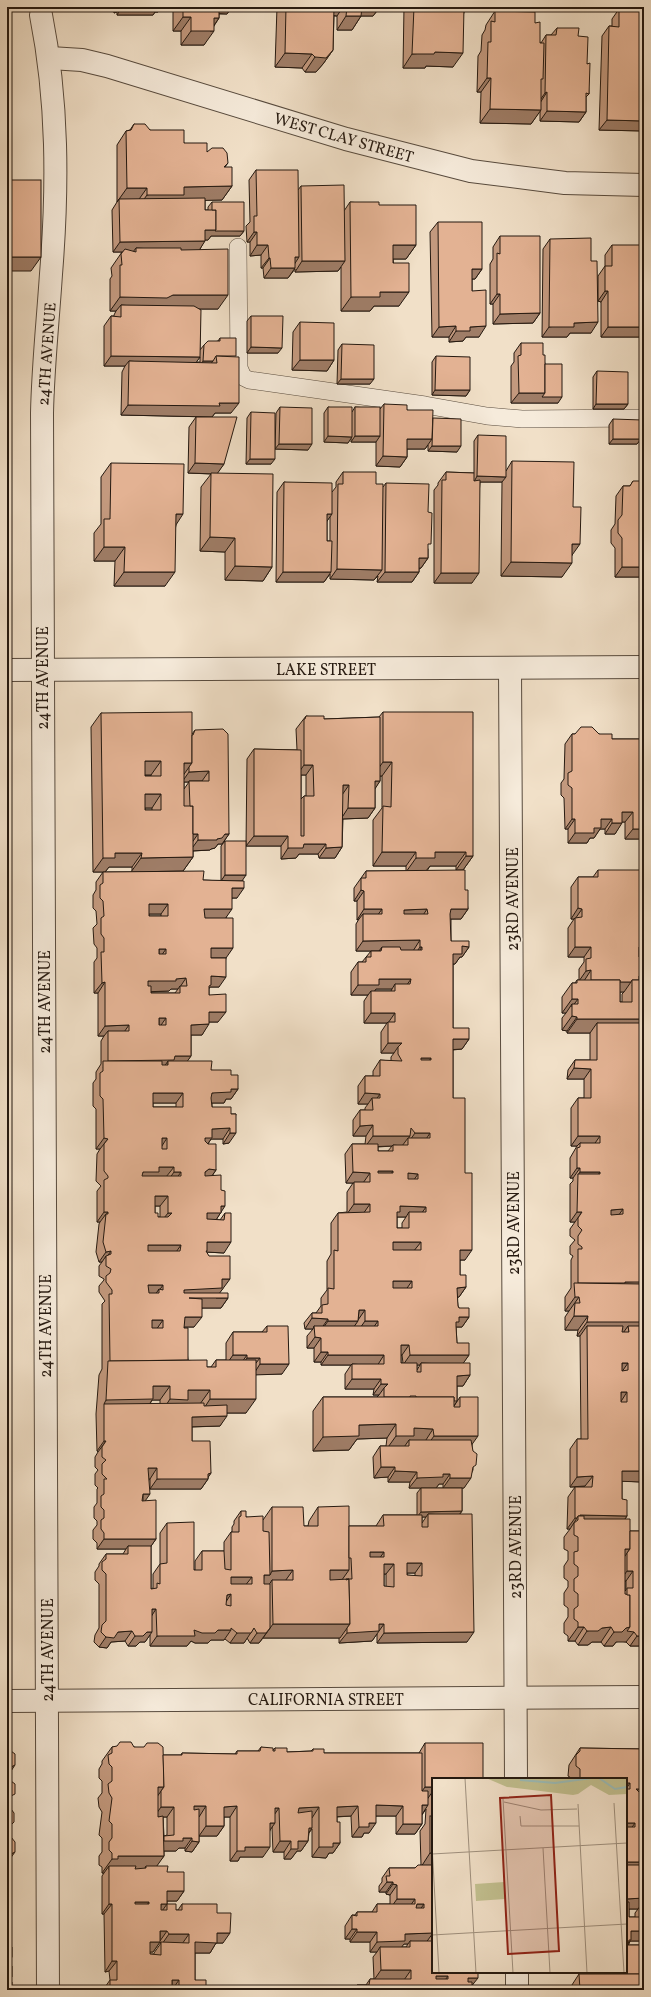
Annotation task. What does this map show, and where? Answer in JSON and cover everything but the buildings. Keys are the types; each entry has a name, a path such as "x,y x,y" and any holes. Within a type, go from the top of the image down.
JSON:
{"street":[{"name":"24TH AVENUE","path":"41,15 50,58 54,100 56,168 51,274 42,378 48,1990"},
{"name":"WEST CLAY STREET","path":"50,58 82,60 107,66 346,139 471,171 565,183 644,185"},
{"name":"LAKE STREET","path":"7,670 644,667"},
{"name":"23RD AVENUE","path":"510,668 516,1778"},
{"name":"CALIFORNIA STREET","path":"7,1701 644,1698"},
{"path":"517,1973 517,1990"}],"lane":[{"path":"238,247 240,368 243,377 249,380 425,405 488,416 522,419 644,418"}]}
